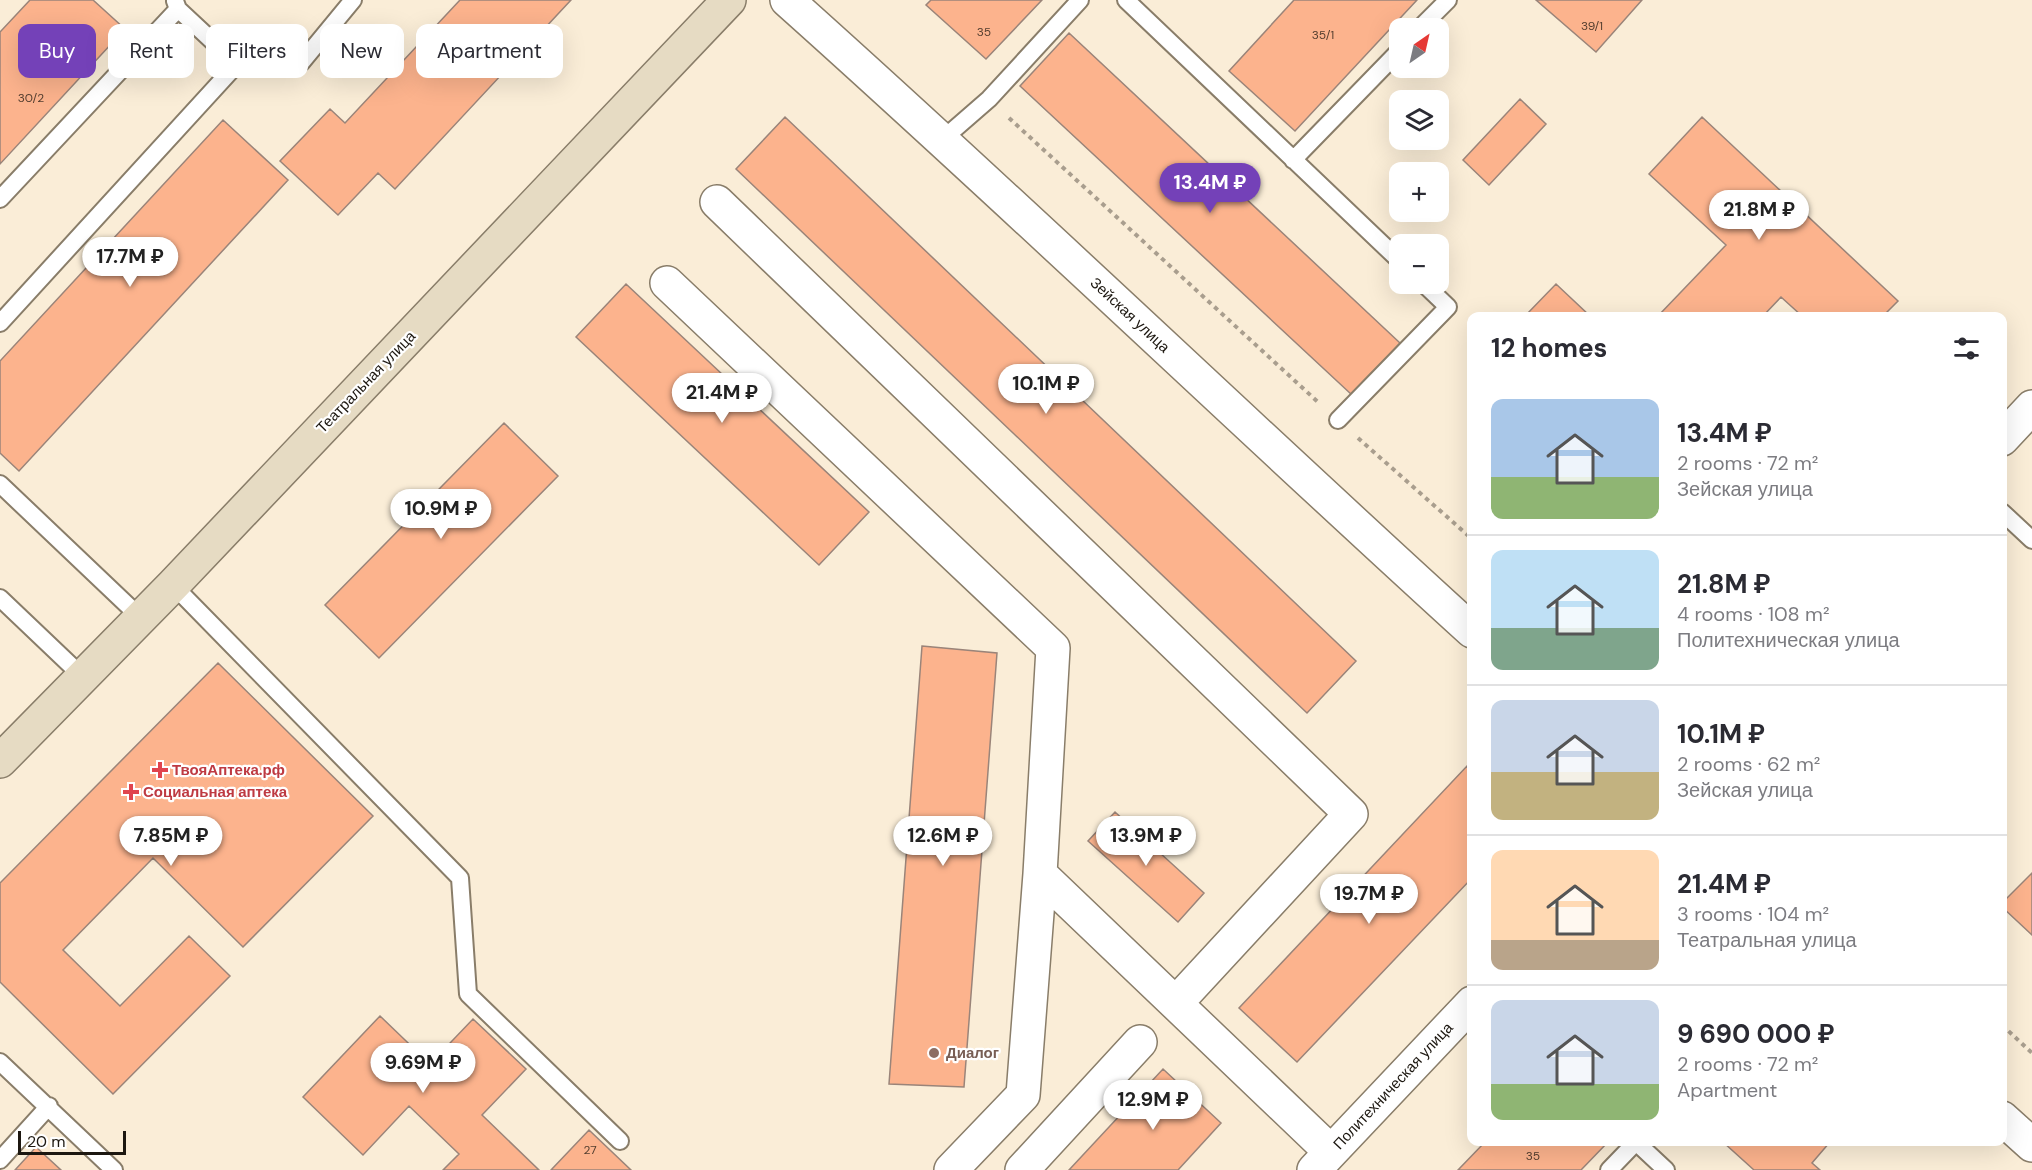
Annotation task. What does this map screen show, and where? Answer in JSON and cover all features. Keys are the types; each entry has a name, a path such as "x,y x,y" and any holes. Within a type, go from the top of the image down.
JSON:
{"main road":[{"name":"Театральная улица","path":"0,761 173,585 729,0"}],"street":[{"name":"Зейская улица","path":"787,0 943,139 1292,468 1467,626"},
{"path":"717,202 1351,814 1176,1003"},
{"path":"667,283 1053,648 1040,874 1023,1095 951,1170"},
{"path":"2007,434 2032,407"},
{"path":"1040,874 1176,1003 1322,1161"},
{"name":"Политехническая улица","path":"1322,1161 1467,1008"},
{"path":"1022,1170 1140,1042"},
{"path":"2007,1122 2032,1145"}],"lane":[{"path":"308,55 353,0"},
{"path":"943,139 989,99 1080,0"},
{"path":"1126,0 1389,251"},
{"path":"1430,18 1448,0"},
{"path":"0,199 177,5 237,64 0,323"},
{"path":"1293,160 1389,61"},
{"path":"1338,420 1448,307 1434,294"},
{"path":"0,483 141,618"},
{"path":"2007,517 2032,540"},
{"path":"173,585 460,878 468,994 620,1141"},
{"path":"0,598 83,677"},
{"path":"0,1062 114,1170"},
{"path":"0,1160 49,1106"},
{"path":"1609,1170 1632,1146"},
{"path":"1640,1146 1666,1170"}],"path":[{"path":"989,99 1338,420 1467,535"},
{"path":"2007,1030 2032,1053"}],"building":[{"path":"30,0 93,0 119,24 108,24 108,47 96,60 96,24 18,24 18,78 80,78 0,164 0,32"},
{"path":"460,0 571,0 549,24 438,24"},
{"path":"931,0 1042,0 986,59 926,5"},
{"path":"1294,0 1417,0 1400,18 1389,18 1389,30 1295,131 1229,71"},
{"path":"1536,0 1642,0 1596,52"},
{"path":"1069,33 1400,343 1352,395 1020,86"},
{"path":"416,47 416,78 498,78 395,189 378,173 338,215 280,161 330,109 345,123 387,78 404,78 404,60"},
{"path":"1520,99 1546,124 1489,185 1463,160"},
{"path":"785,117 1356,661 1307,713 736,169"},
{"path":"1702,117 1898,301 1887,312 1798,312 1781,297 1767,312 1662,312 1726,245 1649,174"},
{"path":"223,120 288,180 19,471 0,453 0,361"},
{"path":"626,284 869,512 819,565 576,337"},
{"path":"1556,284 1586,312 1529,312"},
{"path":"504,423 558,476 379,658 325,605"},
{"path":"922,646 997,653 964,1087 889,1084"},
{"path":"218,663 373,816 243,947 153,858 63,950 120,1006 189,936 230,976 113,1094 0,982 0,883"},
{"path":"1467,766 1467,883 1297,1062 1239,1008"},
{"path":"1115,812 1204,893 1178,922 1088,841"},
{"path":"2032,873 2032,935 2007,912 2007,898"},
{"path":"380,1016 430,1064 473,1019 526,1069 482,1115 539,1170 443,1170 459,1154 409,1106 363,1155 303,1097"},
{"path":"1163,1069 1221,1123 1178,1170 1069,1170"},
{"path":"589,1130 631,1170 551,1170"},
{"path":"1481,1146 1604,1146 1581,1170 1458,1170"},
{"path":"1727,1146 1827,1146 1812,1163 1820,1170 1754,1170"},
{"path":"36,1147 61,1170 15,1170"}],"place":[{"name":"ТвояАптека.рф","path":"160,770"},
{"name":"Социальная аптека","path":"131,792"},
{"name":"Диалог","path":"934,1053"}]}
